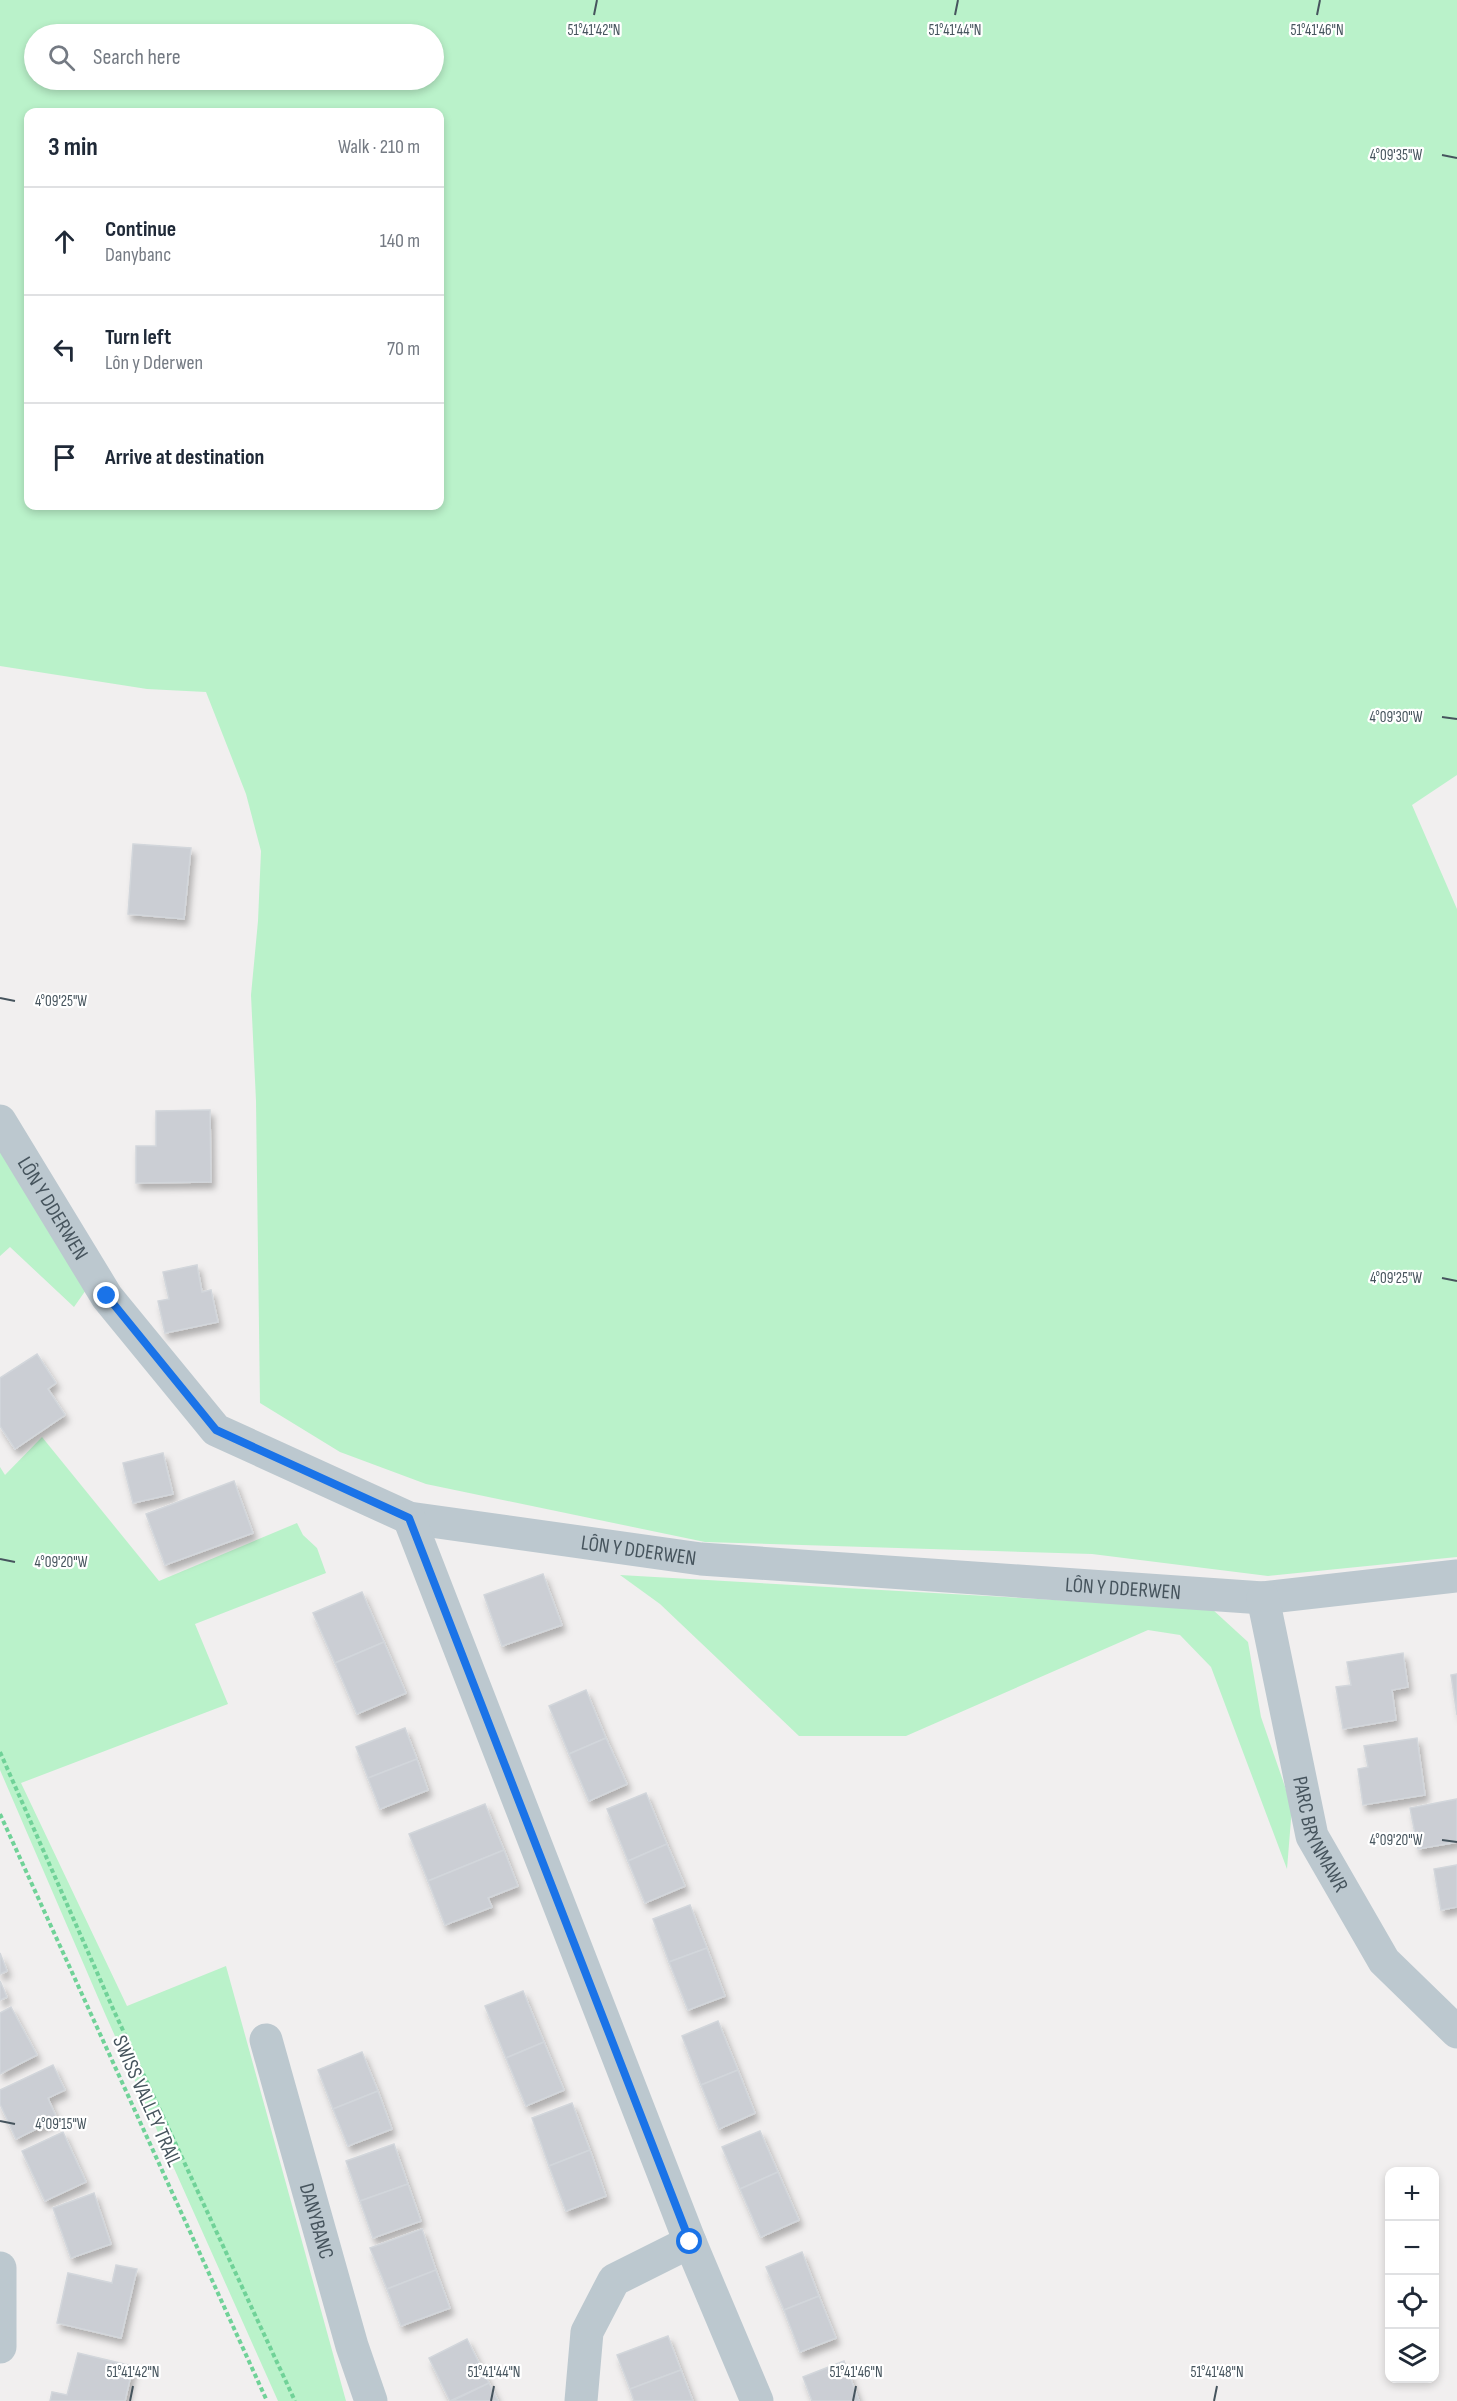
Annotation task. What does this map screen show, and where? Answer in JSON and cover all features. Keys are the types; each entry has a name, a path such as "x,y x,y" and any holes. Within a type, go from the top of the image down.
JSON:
{"street":[{"name":"LÔN Y DDERWEN","path":"0,1121 107,1296 216,1430 409,1518 701,1559 1263,1598 1457,1576"},
{"path":"409,1518 690,2242 757,2401"},
{"name":"PARC BRYNMAWR","path":"1263,1598 1312,1836 1384,1962 1457,2031"},
{"name":"DANYBANC","path":"266,2040 352,2346 370,2401"},
{"path":"581,2401 587,2332 614,2280 690,2242"},
{"path":"0,2268 0,2347"}],"path":[{"path":"0,1752 114,2011 295,2401"},
{"name":"SWISS VALLEY TRAIL","path":"0,1814 267,2401"}],"green space":[{"path":"0,0 1457,0 1457,775 1412,805 1457,909 1457,1557 1268,1576 1092,1554 705,1542 426,1484 340,1452 260,1403 256,1101 251,995 258,921 261,851 246,794 206,692 147,689 0,666"},
{"path":"0,1135 88,1287 74,1307 10,1247 0,1256"},
{"path":"42,1437 159,1581 297,1523 303,1535 317,1548 326,1573 195,1624 228,1704 21,1783 127,2006 226,1966 346,2401 278,2401 106,2016 0,1770 0,1467 5,1475"},
{"path":"620,1575 1212,1609 1248,1642 1261,1717 1292,1807 1287,1869 1211,1667 1180,1635 1148,1630 906,1736 799,1736 660,1604"}],"building":[{"path":"133,844 191,848 184,919 128,914"},
{"path":"210,1110 211,1182 136,1183 136,1146 156,1146 156,1111"},
{"path":"197,1265 202,1292 211,1290 218,1322 165,1333 158,1301 169,1299 163,1272"},
{"path":"37,1354 56,1383 48,1389 65,1415 15,1449 0,1426 0,1378"},
{"path":"163,1453 173,1494 133,1503 123,1463"},
{"path":"234,1481 253,1533 165,1565 146,1514"},
{"path":"543,1574 562,1625 502,1646 484,1595"},
{"path":"362,1592 384,1642 335,1663 313,1613"},
{"path":"384,1642 406,1693 357,1714 335,1663"},
{"path":"1403,1653 1408,1687 1392,1690 1396,1720 1343,1729 1336,1687 1351,1685 1347,1662"},
{"path":"1457,1674 1457,1715 1451,1675"},
{"path":"586,1690 606,1738 569,1754 549,1706"},
{"path":"405,1728 417,1759 368,1778 356,1747"},
{"path":"606,1738 627,1784 589,1801 569,1754"},
{"path":"1417,1738 1425,1795 1363,1805 1358,1769 1368,1767 1364,1746"},
{"path":"417,1759 428,1790 380,1809 368,1778"},
{"path":"646,1793 667,1844 628,1861 607,1809"},
{"path":"1457,1799 1457,1842 1418,1849 1410,1808"},
{"path":"485,1804 504,1850 428,1881 409,1834"},
{"path":"667,1844 685,1886 645,1903 628,1861"},
{"path":"504,1850 518,1886 488,1898 492,1907 445,1925 428,1881"},
{"path":"1457,1865 1457,1907 1441,1910 1434,1869"},
{"path":"690,1905 707,1948 669,1962 653,1919"},
{"path":"707,1948 725,1996 688,2010 669,1962"},
{"path":"0,1953 7,1971 0,1974"},
{"path":"0,1981 7,1997 0,2000"},
{"path":"523,1991 544,2042 506,2058 485,2006"},
{"path":"11,2007 37,2055 0,2074 0,2013"},
{"path":"718,2021 738,2070 701,2085 682,2036"},
{"path":"544,2042 564,2090 526,2106 506,2058"},
{"path":"362,2052 378,2091 333,2109 318,2070"},
{"path":"53,2065 65,2090 48,2098 57,2119 16,2139 0,2104 0,2090"},
{"path":"738,2070 755,2113 719,2129 701,2085"},
{"path":"378,2091 392,2129 348,2146 333,2109"},
{"path":"572,2103 590,2150 549,2166 532,2118"},
{"path":"760,2131 778,2172 740,2189 722,2147"},
{"path":"63,2132 86,2182 45,2201 22,2151"},
{"path":"394,2144 408,2184 360,2201 346,2161"},
{"path":"590,2150 606,2196 566,2211 549,2166"},
{"path":"778,2172 799,2220 761,2237 740,2189"},
{"path":"408,2184 421,2221 373,2238 360,2201"},
{"path":"94,2193 111,2244 71,2258 53,2208"},
{"path":"422,2229 436,2270 387,2289 370,2248"},
{"path":"802,2252 819,2296 784,2310 766,2267"},
{"path":"116,2265 137,2269 121,2338 57,2323 68,2273 112,2283"},
{"path":"436,2270 450,2308 401,2326 387,2289"},
{"path":"819,2296 836,2338 800,2352 784,2310"},
{"path":"668,2336 681,2370 630,2389 617,2355"},
{"path":"467,2339 489,2383 450,2401 429,2358"},
{"path":"78,2353 133,2366 125,2401 50,2401 52,2392 67,2395"},
{"path":"844,2361 859,2401 812,2401 803,2377"},
{"path":"681,2370 693,2401 634,2401 630,2389"},
{"path":"489,2383 498,2401 452,2401"}],"route":[{"path":"107,1296 216,1430 409,1518 690,2242"}]}
